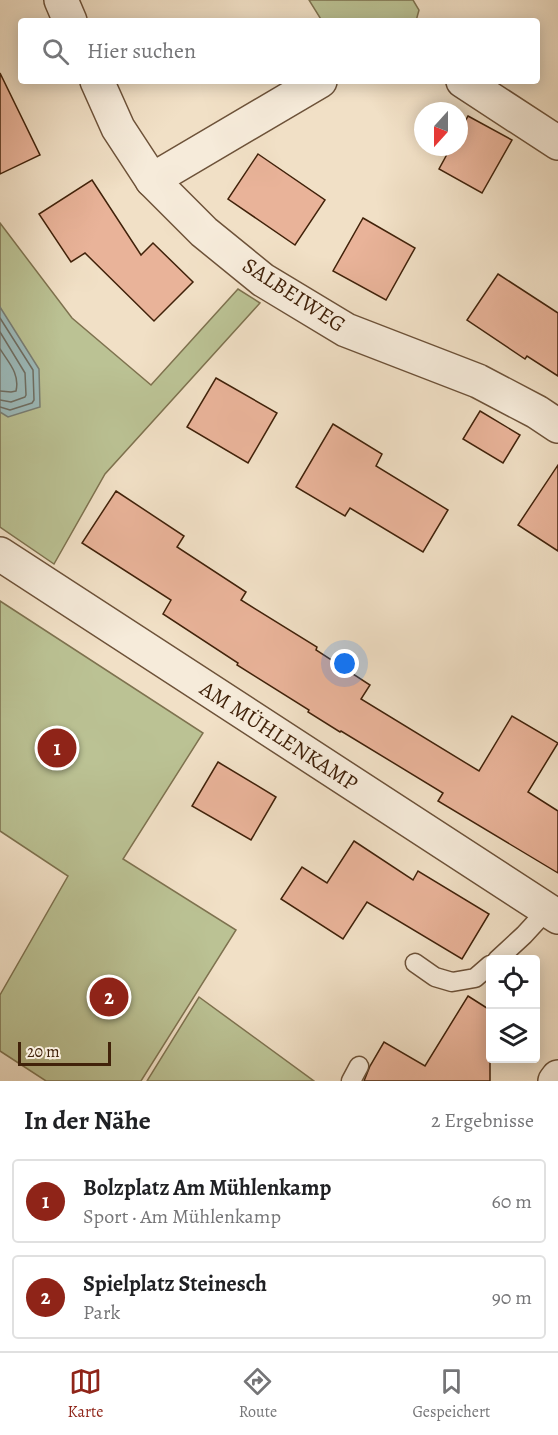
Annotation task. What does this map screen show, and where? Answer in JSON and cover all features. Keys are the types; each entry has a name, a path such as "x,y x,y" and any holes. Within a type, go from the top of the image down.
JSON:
{"street":[{"path":"61,0 69,18"},
{"name":"SALBEIWEG","path":"98,84 118,128 152,180 204,232 263,280 346,330 478,381 537,412 558,426"},
{"path":"152,180 315,84"},
{"path":"468,84 558,143"},
{"name":"AM MÜHLENKAMP","path":"0,554 553,914"},
{"path":"555,1081 558,1077"}],"lane":[{"path":"502,955 524,935 553,914"},
{"path":"415,963 435,977 452,982 475,978 486,968"}],"green space":[{"path":"309,0 413,0 419,10 417,18 320,18"},
{"path":"0,223 72,318 151,385 238,289 260,303 105,474 54,564 0,527"},
{"path":"0,601 203,733 123,859 236,930 141,1081 46,1081 0,1051 0,995 68,876 0,831"},
{"path":"199,997 314,1081 147,1081"}],"water":[{"path":"0,307 39,369 40,407 8,417 0,412"}],"building":[{"path":"0,73 40,155 0,174"},
{"path":"468,116 512,140 482,193 439,169 446,156 468,156"},
{"path":"258,154 325,200 295,245 228,199"},
{"path":"92,180 141,255 153,243 193,282 154,321 85,253 71,262 39,214"},
{"path":"363,218 415,248 386,300 333,271"},
{"path":"498,274 558,313 558,376 527,356 525,359 467,320"},
{"path":"216,378 277,413 248,463 187,427"},
{"path":"480,411 520,435 503,463 463,439"},
{"path":"333,424 382,454 376,466 448,510 423,552 350,508 345,516 296,487"},
{"path":"558,465 558,551 518,525"},
{"path":"116,491 184,536 177,547 246,592 241,600 317,647 316,650 370,685 361,699 479,771 512,716 558,743 528,792 558,811 558,873 438,801 443,793 308,712 309,710 237,665 238,663 163,614 171,600 82,543"},
{"path":"218,762 276,797 251,840 192,806"},
{"path":"354,841 413,880 418,871 489,914 462,959 367,902 343,939 281,899 302,867 327,883"},
{"path":"468,996 486,1007 486,1063 490,1063 490,1081 364,1081 384,1042 425,1066"}],"place":[{"name":"Bolzplatz Am Mühlenkamp","path":"57,748"},
{"name":"Spielplatz Steinesch","path":"109,997"}]}
